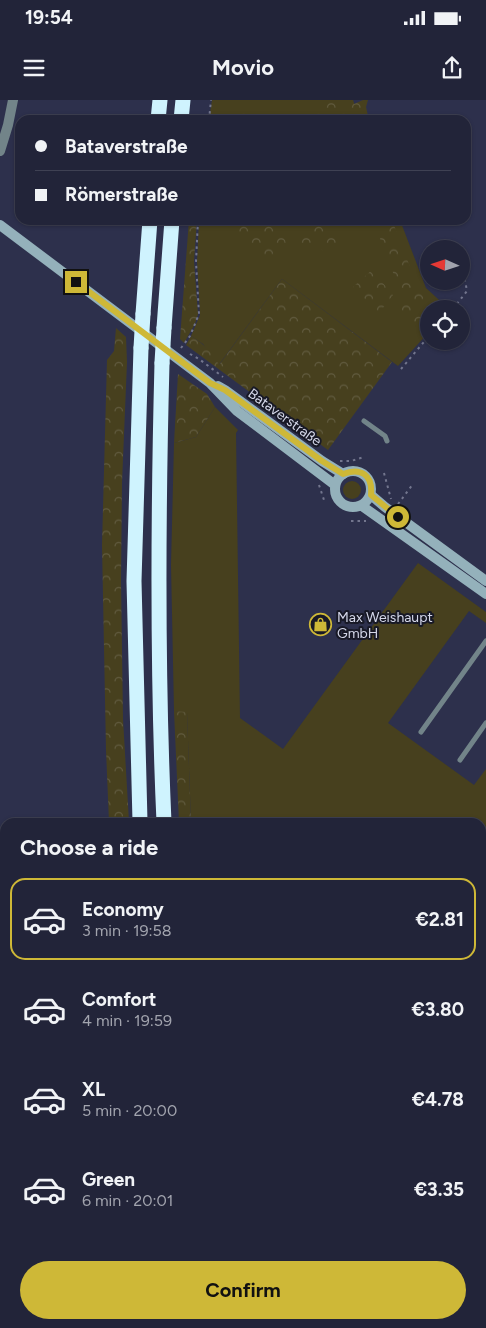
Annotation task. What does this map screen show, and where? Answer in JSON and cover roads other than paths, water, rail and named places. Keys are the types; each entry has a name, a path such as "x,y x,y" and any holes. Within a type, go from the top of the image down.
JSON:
{"highway":[{"path":"158,115 160,100"},
{"path":"182,115 183,100"},
{"path":"140,818 134,581 141,348 150,225"},
{"path":"164,818 158,580 169,360 164,328 172,225"}],"street":[{"path":"0,151 10,120 13,100"},
{"name":"Bataverstraße","path":"0,225 169,360 225,390 322,461 343,474 351,471 366,475 372,487 371,495 384,507 486,581"},
{"name":"Bataverstraße","path":"210,383 238,410 335,485 338,500 343,505 356,508 362,506 486,594"},
{"path":"335,485 338,478 343,474"},
{"path":"362,506 371,495"}],"lane":[{"path":"364,421 385,436 387,441"},
{"path":"421,732 486,641"},
{"path":"460,760 486,723"}],"place":[{"name":"Max Weishaupt GmbH","path":"321,625"}]}
